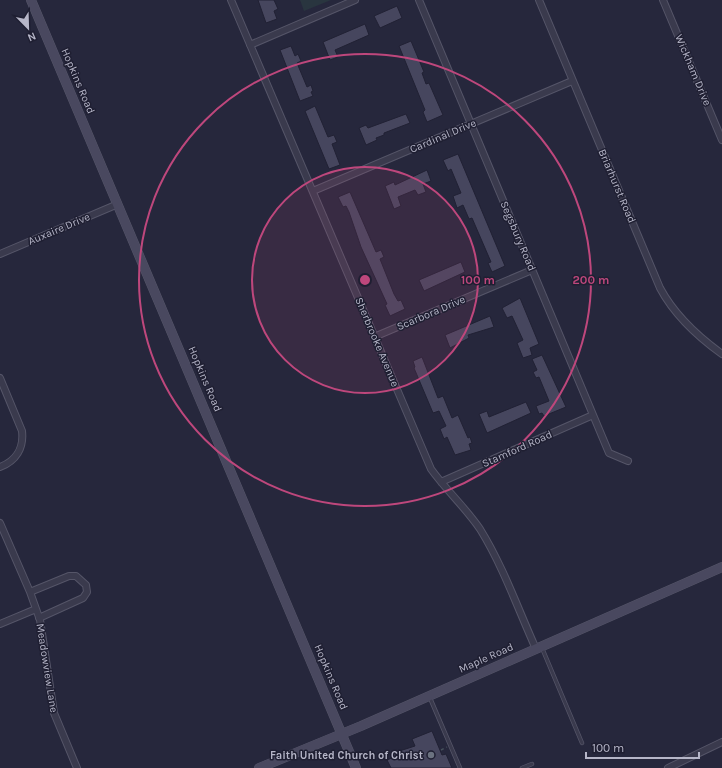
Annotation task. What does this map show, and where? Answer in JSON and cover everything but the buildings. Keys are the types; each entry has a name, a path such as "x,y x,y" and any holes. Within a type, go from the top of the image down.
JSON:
{"street":[{"name":"Hopkins Road","path":"30,0 118,204 356,768"},
{"name":"Sherbrooke Avenue","path":"231,0 431,469 480,530 499,565 539,648"},
{"path":"250,44 355,0"},
{"name":"Segsbury Road","path":"419,0 609,453 628,461"},
{"name":"Briarhurst Road","path":"539,0 572,81 667,301 691,330 722,354"},
{"name":"Wickham Drive","path":"663,0 722,140"},
{"name":"Cardinal Drive","path":"313,191 572,81"},
{"name":"Auxaire Drive","path":"0,254 118,204"},
{"name":"Scarbora Drive","path":"374,337 532,270"},
{"path":"0,378 22,431 23,438 22,446 15,458 0,467"},
{"name":"Stamford Road","path":"441,482 593,415"},
{"name":"Meadowview Lane","path":"0,523 30,592 39,618 54,713 77,768"},
{"name":"Maple Road","path":"260,768 430,696 722,567"},
{"path":"30,592 70,576 76,576 86,585 87,592 83,598 39,618"},
{"path":"0,624 36,609"},
{"path":"668,768 722,742"}],"lane":[{"path":"539,648 582,743"},
{"path":"430,696 460,768"},
{"path":"522,768 532,764"}],"path":[{"path":"441,750 447,747"}],"shaded area":[{"path":"300,0 331,0 304,11"}],"place":[{"name":"Faith United Church of Christ","path":"431,755"}]}
